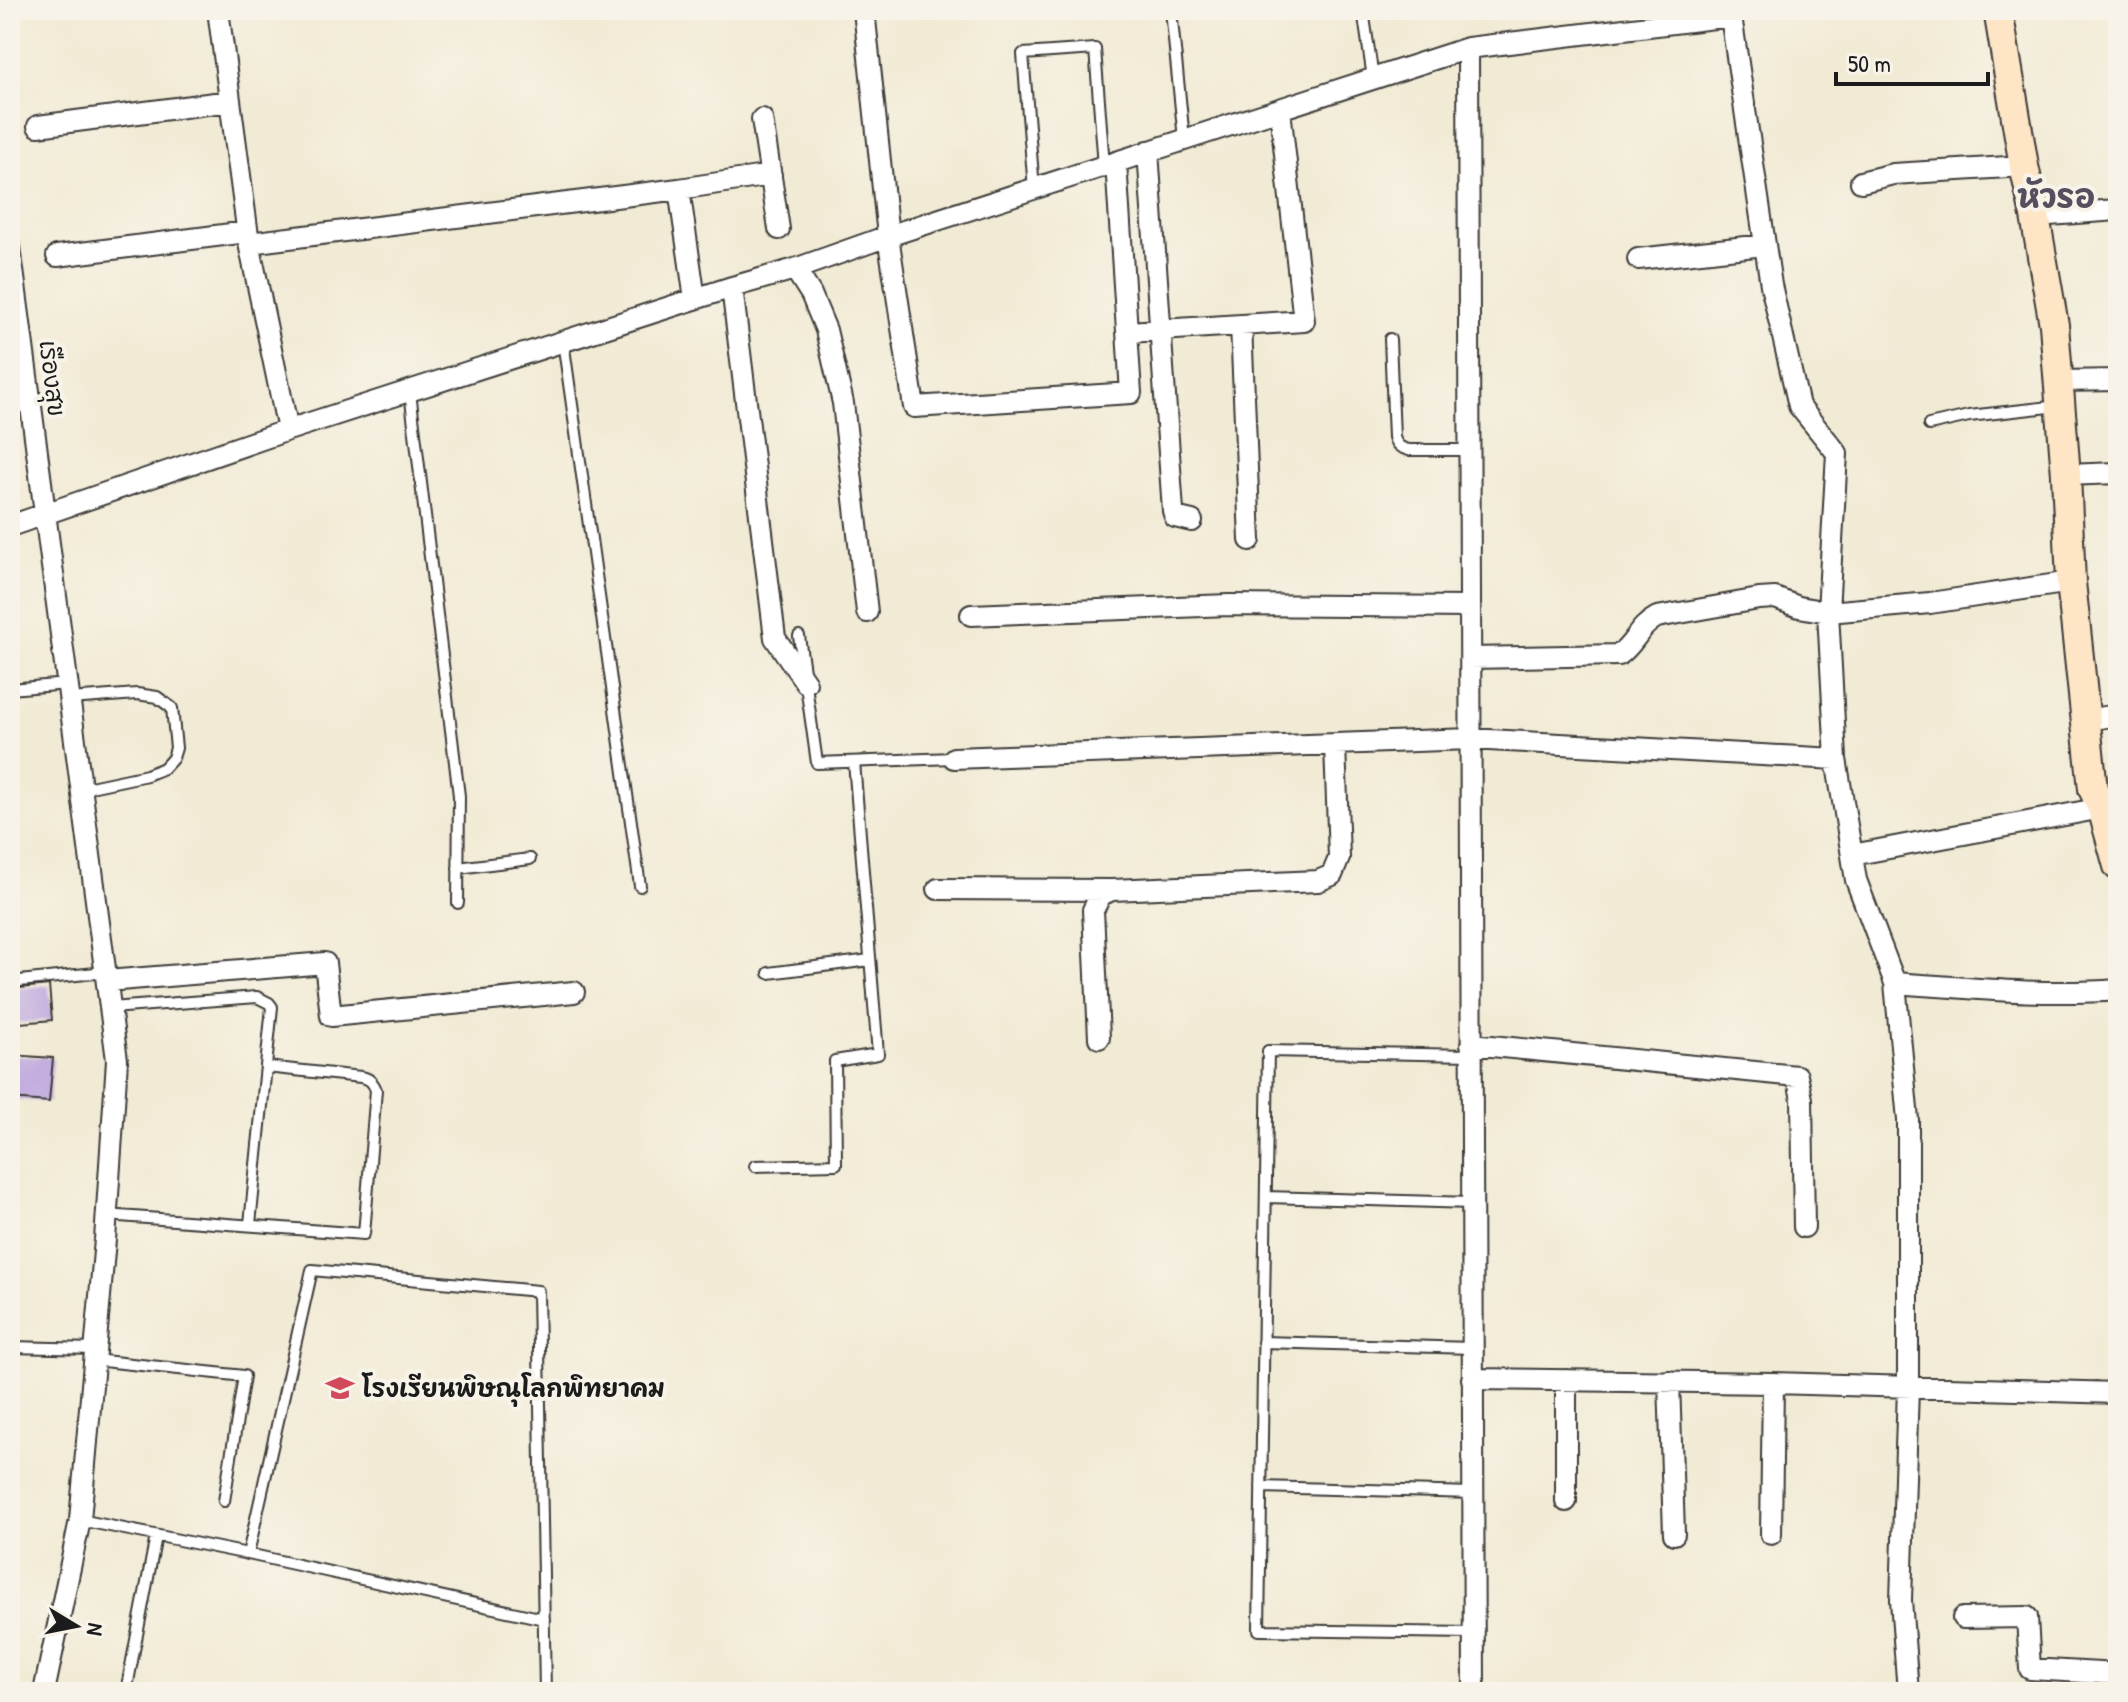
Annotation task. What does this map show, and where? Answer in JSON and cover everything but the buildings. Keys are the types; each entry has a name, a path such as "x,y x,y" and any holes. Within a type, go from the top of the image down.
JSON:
{"main road":[{"path":"1998,10 2054,325 2071,582 2093,789 2102,808 2118,866"}],"street":[{"path":"218,10 248,238 288,430"},
{"path":"864,10 888,236 914,407 1131,393 1128,332 1110,164"},
{"path":"10,526 288,430 795,269 1468,48 1732,13 1764,245 1799,406 1837,453 1828,612 1836,759 1856,880 1895,983 1908,1120 1908,1388 1901,1600 1908,1692"},
{"path":"1468,48 1474,1692"},
{"path":"38,126 230,101"},
{"path":"1128,332 1304,321 1280,110"},
{"path":"762,119 779,229"},
{"path":"1148,151 1173,511 1175,517 1192,521"},
{"path":"1861,182 1893,174 2024,166"},
{"path":"57,256 248,238 679,189 771,175"},
{"path":"679,189 695,299"},
{"path":"2035,216 2118,210"},
{"path":"1638,259 1764,245"},
{"name":"เรืองสุข","path":"10,247 18,375 45,516 117,1060 80,1520 44,1692"},
{"path":"795,269 811,294 826,330 843,403 867,612"},
{"path":"732,287 775,638 806,683"},
{"path":"1241,325 1250,540"},
{"path":"2060,393 2118,380"},
{"path":"2066,475 2118,473"},
{"path":"1471,658 1619,655 1646,623 1657,617 1759,599 1775,598 1799,607 1828,612 1930,603 2071,582"},
{"path":"971,615 1229,605 1470,607"},
{"path":"2086,720 2118,715"},
{"path":"954,758 1470,739 1836,759"},
{"path":"938,889 1112,890 1318,881 1332,875 1339,858 1335,744"},
{"path":"1852,855 2102,808"},
{"path":"1099,1038 1093,910 1101,895 1112,890"},
{"path":"106,976 325,963 331,1016 574,992"},
{"path":"1895,983 2086,993 2118,990"},
{"path":"1471,1049 1797,1076 1802,1099 1804,1227"},
{"path":"1472,1379 1773,1383 2118,1393"},
{"path":"1566,1380 1566,1501"},
{"path":"1669,1381 1674,1534"},
{"path":"1771,1534 1773,1383"},
{"path":"1963,1618 2027,1617 2030,1669 2118,1674"}],"lane":[{"path":"1171,10 1184,139"},
{"path":"1363,10 1373,78"},
{"path":"1034,189 1023,54 1095,49 1110,164"},
{"path":"1390,339 1396,444 1409,450 1469,450"},
{"path":"563,341 640,886"},
{"path":"410,392 459,796 458,903"},
{"path":"1929,425 2060,393"},
{"path":"799,636 817,763 954,758"},
{"path":"10,689 137,694 157,697 172,708 176,743 173,758 164,768 147,775 81,789"},
{"path":"755,1166 836,1164 835,1061 878,1054 854,762"},
{"path":"458,868 530,859"},
{"path":"769,973 870,960"},
{"path":"10,982 106,976"},
{"path":"111,1008 249,997 264,1000 272,1007 250,1224"},
{"path":"1471,1049 1268,1051 1259,1630 1473,1633"},
{"path":"106,1215 364,1234 376,1090 373,1083 361,1077 266,1067"},
{"path":"1266,1197 1472,1203"},
{"path":"248,1554 312,1270 538,1291 545,1692"},
{"path":"1263,1342 1472,1348"},
{"path":"10,1347 94,1354 244,1376 224,1501"},
{"path":"1261,1487 1473,1493"},
{"path":"80,1520 544,1619"},
{"path":"126,1692 156,1536"}],"place":[{"name":"โรงเรียนพิษณุโลกพิทยาคม","path":"340,1388"}],"district":[{"name":"หัวรอ","path":"2056,196"}]}
